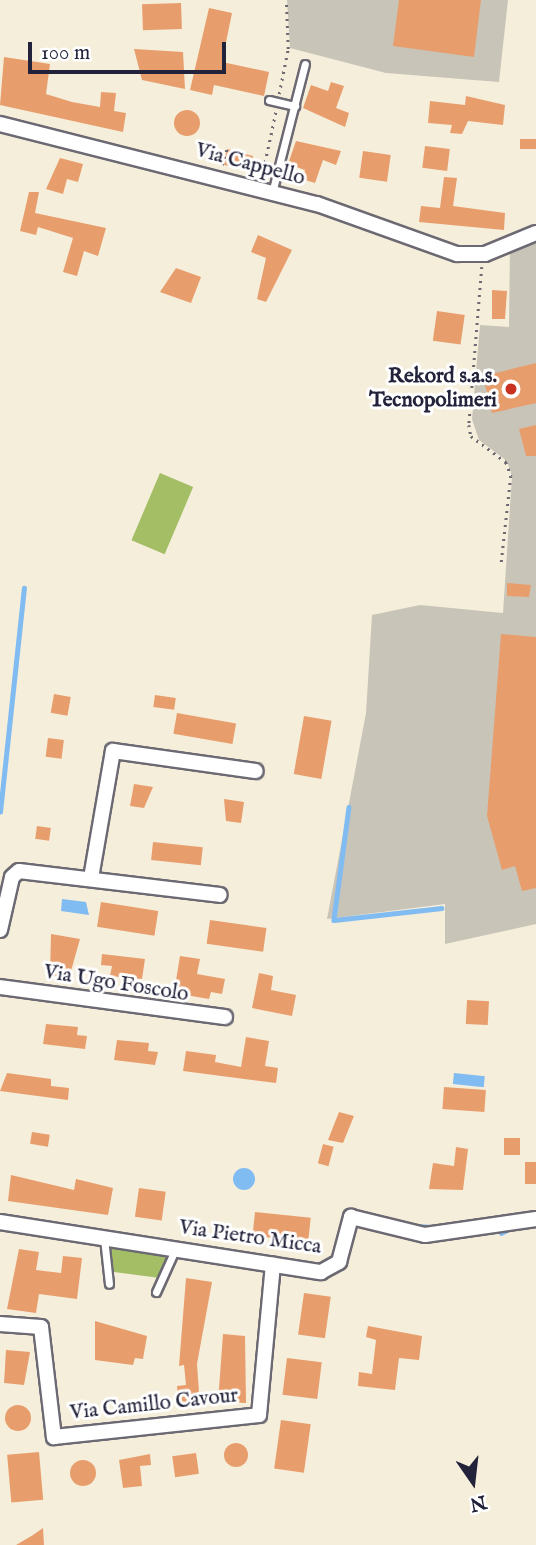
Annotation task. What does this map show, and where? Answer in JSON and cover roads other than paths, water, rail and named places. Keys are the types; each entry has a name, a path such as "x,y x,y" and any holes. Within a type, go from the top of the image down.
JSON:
{"street":[{"name":"Via Cappello","path":"0,124 272,194 434,248 485,254 536,233"},
{"path":"91,878 113,751 256,771"},
{"path":"0,930 15,873 91,878 220,895"},
{"name":"Via Ugo Foscolo","path":"0,988 225,1017"},
{"name":"Via Pietro Micca","path":"0,1222 273,1265 334,1268 351,1217 425,1235 536,1219"},
{"name":"Via Camillo Cavour","path":"0,1324 41,1327 54,1437 259,1415 273,1265"}],"lane":[{"path":"272,194 305,64"},
{"path":"269,100 295,106"},
{"path":"104,1238 109,1284"},
{"path":"156,1292 175,1249"}],"water":[{"path":"62,899 86,902 89,915 61,911"},
{"path":"454,1073 485,1076 484,1087 453,1084"},
{"path":"244,1168 252,1171 255,1179 252,1187 244,1190 236,1187 233,1179 236,1171"}],"waterway":[{"path":"0,812 24,588"},
{"path":"349,807 334,920 441,908"},
{"path":"415,1226 434,1227"},
{"path":"501,1233 511,1228"}],"place":[{"name":"Rekord s.a.s. Tecnopolimeri","path":"511,389"}]}
